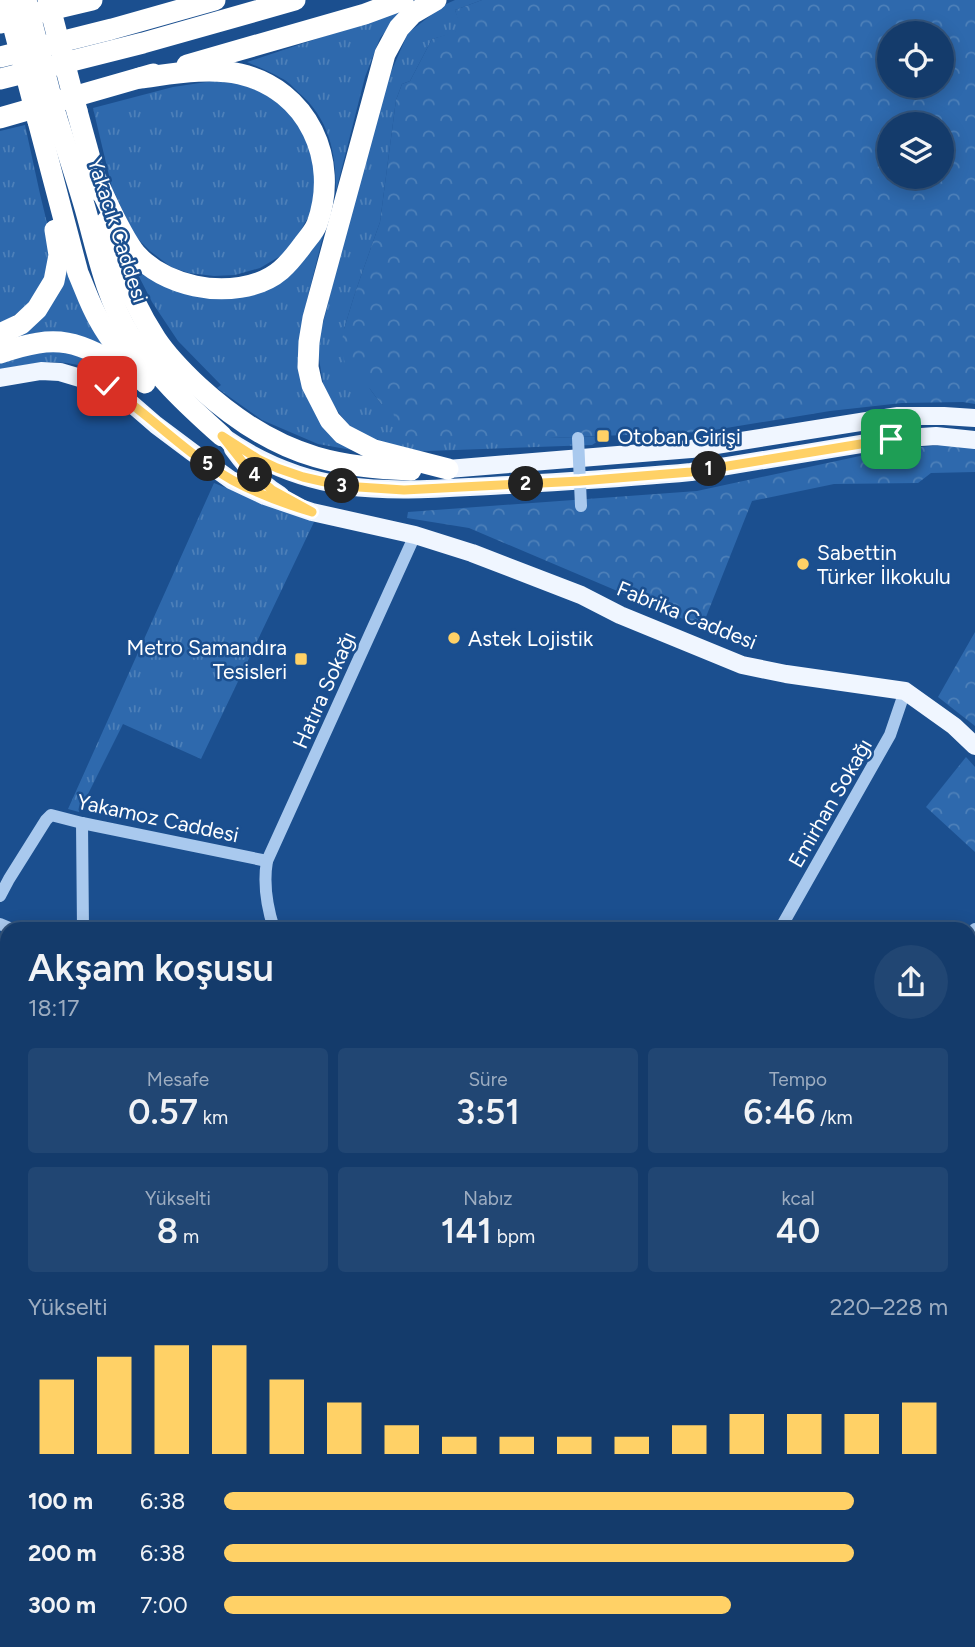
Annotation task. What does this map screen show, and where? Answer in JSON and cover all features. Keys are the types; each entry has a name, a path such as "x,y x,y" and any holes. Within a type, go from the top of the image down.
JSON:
{"highway":[{"path":"0,334 21,324 37,309 54,281 59,255 57,116 11,0"},
{"path":"48,0 57,116 78,273 98,319 145,383"},
{"path":"0,23 92,0"},
{"path":"0,57 215,0"},
{"path":"0,79 143,43 295,0"},
{"path":"0,118 403,0"},
{"path":"436,0 412,14 399,28 385,54 313,318 308,367 320,402 330,420 343,434 382,453 448,469"},
{"path":"96,179 125,239 136,254 160,275 199,287 220,290 263,281 280,271 316,227 325,179 322,156 312,130 302,114 274,87 238,74 213,72 140,78"},
{"name":"Yakacık Caddesi","path":"57,116 96,179 118,262 134,301 165,351 188,377 232,416 256,432 319,458 376,468 418,471 448,469"},
{"name":"Yakacık Caddesi","path":"57,116 101,268 116,310 146,358 184,402 222,436"},
{"path":"0,353 30,344 65,342 82,346 145,383 171,406 222,436"}],"main road":[{"path":"0,379 41,371 60,372 107,386 231,480 277,501 312,512"},
{"name":"Yakacık Caddesi","path":"448,469 691,449 898,416 975,418"},
{"name":"Yakacık Caddesi","path":"222,436 258,459 303,477 343,486 393,490 580,481 691,472 899,438 936,436 975,440"},
{"path":"222,436 248,469 272,490 312,512"},
{"name":"Fabrika Caddesi","path":"312,512 415,535 472,553 581,594 620,615 742,665 905,691 954,726 975,746"}],"street":[{"path":"578,438 581,506"},
{"name":"Hatıra Sokağı","path":"267,861 415,535"},
{"name":"Emirhan Sokağı","path":"784,922 890,735 905,691"},
{"name":"Yakamoz Caddesi","path":"0,896 51,816 267,861"},
{"path":"82,823 83,922"},
{"path":"267,861 265,876 272,922"}],"green space":[{"path":"455,0 482,0 455,10 460,23 455,33 432,39 410,81 402,84 396,100 380,222 344,329 370,389 381,404 549,438 606,436 592,445 401,452 353,431 325,395 317,347 380,97 408,33 444,5"},
{"path":"482,0 975,0 975,404 902,403 830,411 702,432 419,441 396,434 393,409 381,404 345,364 341,346 355,293 380,222 396,100 402,84 410,81 432,39 455,32 459,23 455,10"},
{"path":"403,10 380,38 365,77 336,191 332,149 324,124 317,113 286,81 247,62"},
{"path":"213,81 240,84 264,93 287,109 300,125 315,160 314,206 296,239 282,255 260,268 235,275 189,273 171,267 135,236 112,188 93,108 173,87"},
{"path":"25,125 47,223 50,252 45,275 35,295 20,311 0,323 0,131"},
{"path":"325,228 306,304 298,355 352,450 318,444 262,420 217,388 221,385 178,341 152,302 127,253 227,297"},
{"path":"67,262 112,348 70,333 40,332 17,337"},
{"path":"61,348 118,372 113,378 84,366 57,362 0,370 0,361"},
{"path":"954,444 975,447 975,472 931,473 918,483 834,484 752,501 702,627 469,528 407,518 408,512 697,491 888,450"},
{"path":"214,483 314,522 201,759 123,724 79,812 68,809"},
{"path":"975,632 975,726 938,697"},
{"path":"966,757 975,767 975,852 926,807"}],"place":[{"name":"Otoban Girişi","path":"603,436"},
{"name":"Sabettin Türker İlkokulu","path":"803,564"},
{"name":"Astek Lojistik","path":"454,638"},
{"name":"Metro Samandıra Tesisleri","path":"301,659"}],"route":[{"path":"107,386 231,480 277,501 312,512 272,490 248,469 222,436 258,459 303,477 343,486 382,490 580,481 691,472 891,439"}]}
